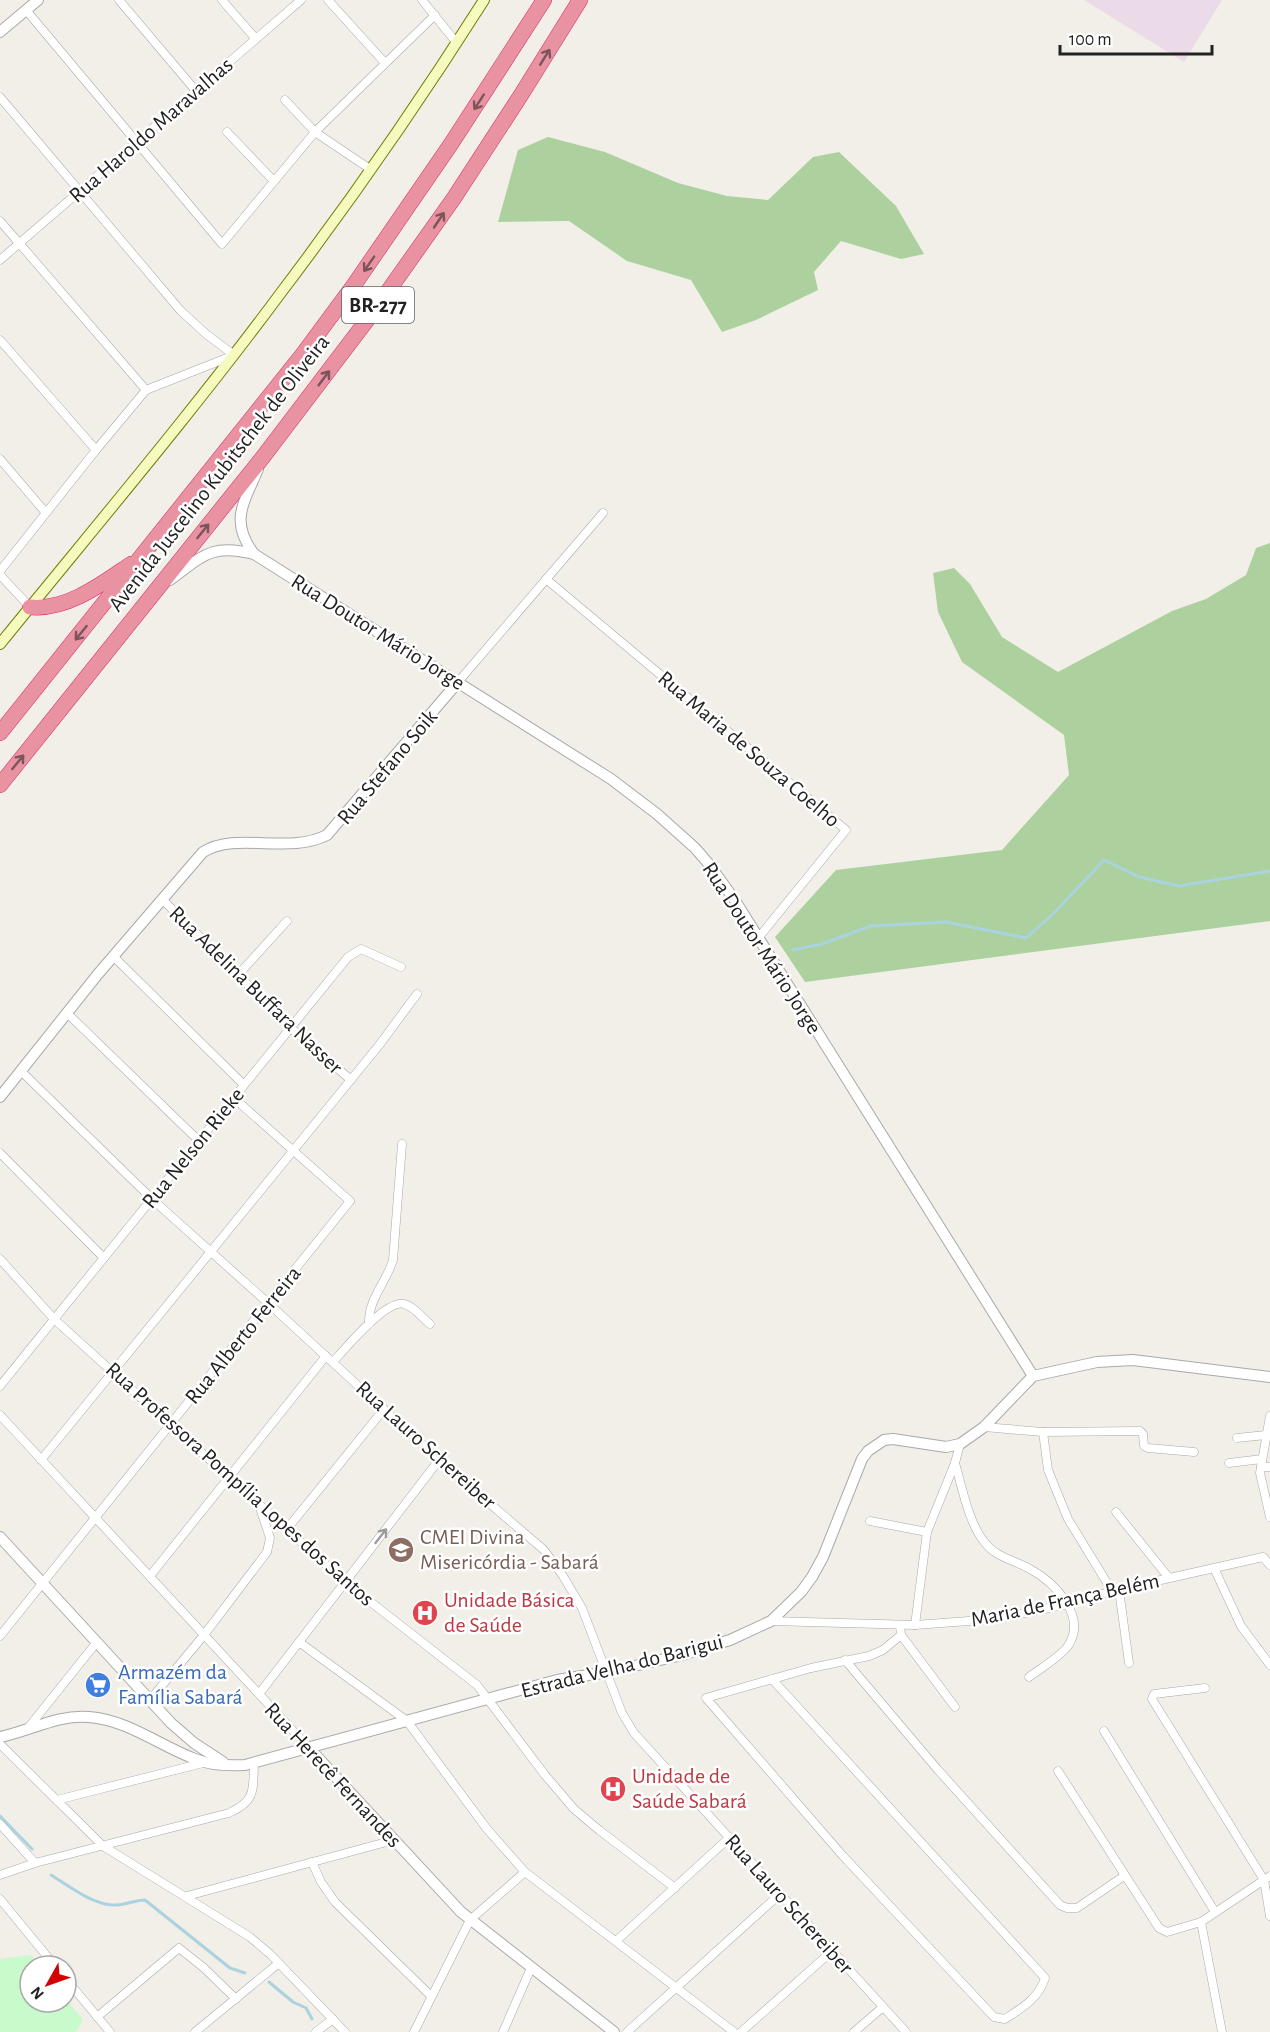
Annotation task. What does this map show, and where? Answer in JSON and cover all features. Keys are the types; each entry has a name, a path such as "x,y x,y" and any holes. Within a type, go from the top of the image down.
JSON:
{"highway":[{"name":"Avenida Juscelino Kubitschek de Oliveira","path":"0,733 265,404 354,285 451,144 544,0"},
{"name":"Avenida Juscelino Kubitschek de Oliveira","path":"0,785 263,457 416,253 521,95 580,0"},
{"path":"30,607 52,606 70,600 106,581 144,555"}],"main road":[{"path":"0,645 234,355 312,252 484,0"}],"street":[{"path":"0,32 38,0"},
{"path":"119,0 196,91"},
{"path":"222,0 256,39"},
{"name":"Rua Haroldo Maravalhas","path":"0,260 301,0"},
{"path":"328,0 385,63"},
{"path":"422,0 456,42"},
{"path":"26,10 222,244 315,132 435,15"},
{"path":"0,97 180,310 234,355"},
{"path":"285,100 315,132 370,169"},
{"path":"227,132 273,180"},
{"path":"0,221 146,390"},
{"path":"0,340 96,450"},
{"path":"30,607 0,573 96,450 146,390 234,355"},
{"path":"254,554 242,536 240,518 263,457"},
{"path":"0,459 46,513"},
{"name":"Rua Stefano Soik","path":"162,899 199,857 209,849 224,844 301,844 327,836 603,513"},
{"name":"Rua Doutor Mário Jorge","path":"153,593 198,559 215,551 230,549 254,554 579,758 657,814 708,863 759,937 1033,1376"},
{"name":"Rua Maria de Souza Coelho","path":"546,579 846,830 759,937"},
{"path":"0,1097 113,956 162,899"},
{"name":"Rua Adelina Buffara Nasser","path":"162,899 291,1028 351,1080"},
{"path":"238,975 287,921"},
{"name":"Rua Nelson Rieke","path":"0,1386 348,957 356,950 366,950 401,967"},
{"path":"113,956 244,1085"},
{"path":"41,1460 351,1080 417,994"},
{"path":"67,1013 199,1141"},
{"name":"Rua Lauro Schereiber","path":"21,1071 152,1199 439,1461 530,1536 554,1563 582,1608 622,1713 634,1733 906,2032"},
{"path":"234,1098 293,1151"},
{"path":"369,1324 370,1305 387,1278 393,1260 402,1144"},
{"name":"Rua Alberto Ferreira","path":"0,1636 350,1201 293,1151"},
{"path":"0,1153 104,1258"},
{"name":"Rua Professora Pompília Lopes dos Santos","path":"1,1260 54,1319 345,1582 471,1680 489,1699 534,1761 574,1809 675,1888"},
{"path":"333,1362 369,1324 398,1303 412,1307 430,1324"},
{"path":"150,1576 326,1356"},
{"path":"915,1625 927,1532 955,1463 960,1444 984,1427 1033,1376 1097,1362 1133,1360 1270,1377"},
{"path":"287,1529 384,1409"},
{"name":"Rua Herecê Fernandes","path":"0,1415 393,1840 470,1920 614,2032"},
{"path":"1270,1416 1261,1463 1261,1480 1270,1517"},
{"path":"984,1427 1043,1432 1140,1431 1143,1434 1144,1446 1148,1448 1194,1452"},
{"path":"1043,1432 1048,1470 1068,1519 1115,1590 1128,1663"},
{"path":"1237,1438 1268,1432"},
{"name":"Estrada Velha do Barigui","path":"0,1737 65,1718 99,1718 141,1733 205,1762 229,1765 254,1763 557,1680 608,1672 682,1655 730,1640 771,1621 787,1607 812,1577 826,1549 862,1459 868,1451 884,1440 893,1439 938,1446 960,1444"},
{"path":"259,1694 439,1461"},
{"path":"955,1463 975,1525 986,1545 1002,1556 1030,1569 1050,1583 1068,1604 1073,1617 1074,1636 1067,1648 1029,1677"},
{"path":"1229,1463 1261,1463 1270,1467"},
{"path":"150,1700 204,1635 267,1552 270,1538 259,1504"},
{"path":"1116,1512 1169,1578"},
{"path":"870,1521 927,1532"},
{"path":"0,1537 171,1723 194,1743 229,1765"},
{"name":"Maria de França Belém","path":"771,1621 915,1625 996,1619 1266,1556 1270,1565"},
{"path":"1214,1568 1241,1626 1270,1665"},
{"path":"900,1625 901,1635 955,1707"},
{"path":"772,1679 1045,1978 1042,1989 1028,2004 1005,2019 994,2017 843,1856 706,1698 772,1679 845,1660 869,1656 883,1650 901,1635"},
{"path":"299,1641 407,1721 473,1811 525,1872 734,2032"},
{"path":"27,1730 97,1642"},
{"path":"845,1660 938,1770 1060,1905 1077,1908 1124,1876"},
{"path":"1205,1688 1154,1694 1152,1699 1267,1878 1270,1916"},
{"path":"1104,1731 1215,1912"},
{"path":"0,1744 104,1846 250,1937 279,1963 345,2032"},
{"path":"57,1800 205,1762"},
{"path":"0,1875 35,1863 218,1816 240,1808 251,1796 254,1763"},
{"path":"1058,1771 1159,1928 1167,1932 1201,1922 1267,1878"},
{"path":"0,1824 35,1863"},
{"path":"616,1941 729,1838"},
{"path":"187,1896 393,1840"},
{"path":"312,1862 321,1882 335,1902 431,1996"},
{"path":"414,2032 470,1920 525,1872"},
{"path":"627,2032 780,1894"},
{"path":"0,1899 45,1954"},
{"path":"1201,1922 1222,2032"},
{"path":"97,2017 180,1948 236,1999"},
{"path":"741,2032 832,1951"},
{"path":"195,2032 279,1963"},
{"path":"503,2032 531,1968"},
{"path":"78,1994 110,2032"},
{"path":"854,2032 883,2007"},
{"path":"316,2032 333,2019"}],"shaded area":[{"path":"1084,0 1222,0 1184,62"}],"green space":[{"path":"548,137 605,152 678,183 727,196 768,200 813,157 839,152 896,206 924,254 901,259 841,241 814,272 818,290 756,320 722,332 691,280 627,261 569,221 498,222 518,150"},
{"path":"1270,543 1270,921 805,982 775,937 836,870 1002,850 1069,775 1064,735 962,662 938,612 933,573 954,568 970,584 1002,637 1058,672 1172,611 1206,599 1246,575 1256,548"},
{"path":"18,1957 18,2014 78,2014 83,2020 76,2032 0,2032 0,1959"}],"waterway":[{"path":"793,950 822,944 871,926 946,922 1026,938 1054,913 1104,860 1139,877 1179,886 1270,871"},
{"path":"0,1816 32,1849"},
{"path":"51,1875 80,1893 104,1904 116,1905 145,1900 230,1968 245,1973"},
{"path":"269,1982 293,2002 306,2008 312,2019"}],"place":[{"name":"CMEI Divina Misericórdia - Sabará","path":"401,1550"},
{"name":"Unidade Básica de Saúde","path":"425,1613"},
{"name":"Armazém da Família Sabará","path":"98,1685"},
{"name":"Unidade de Saúde Sabará","path":"613,1789"}]}
